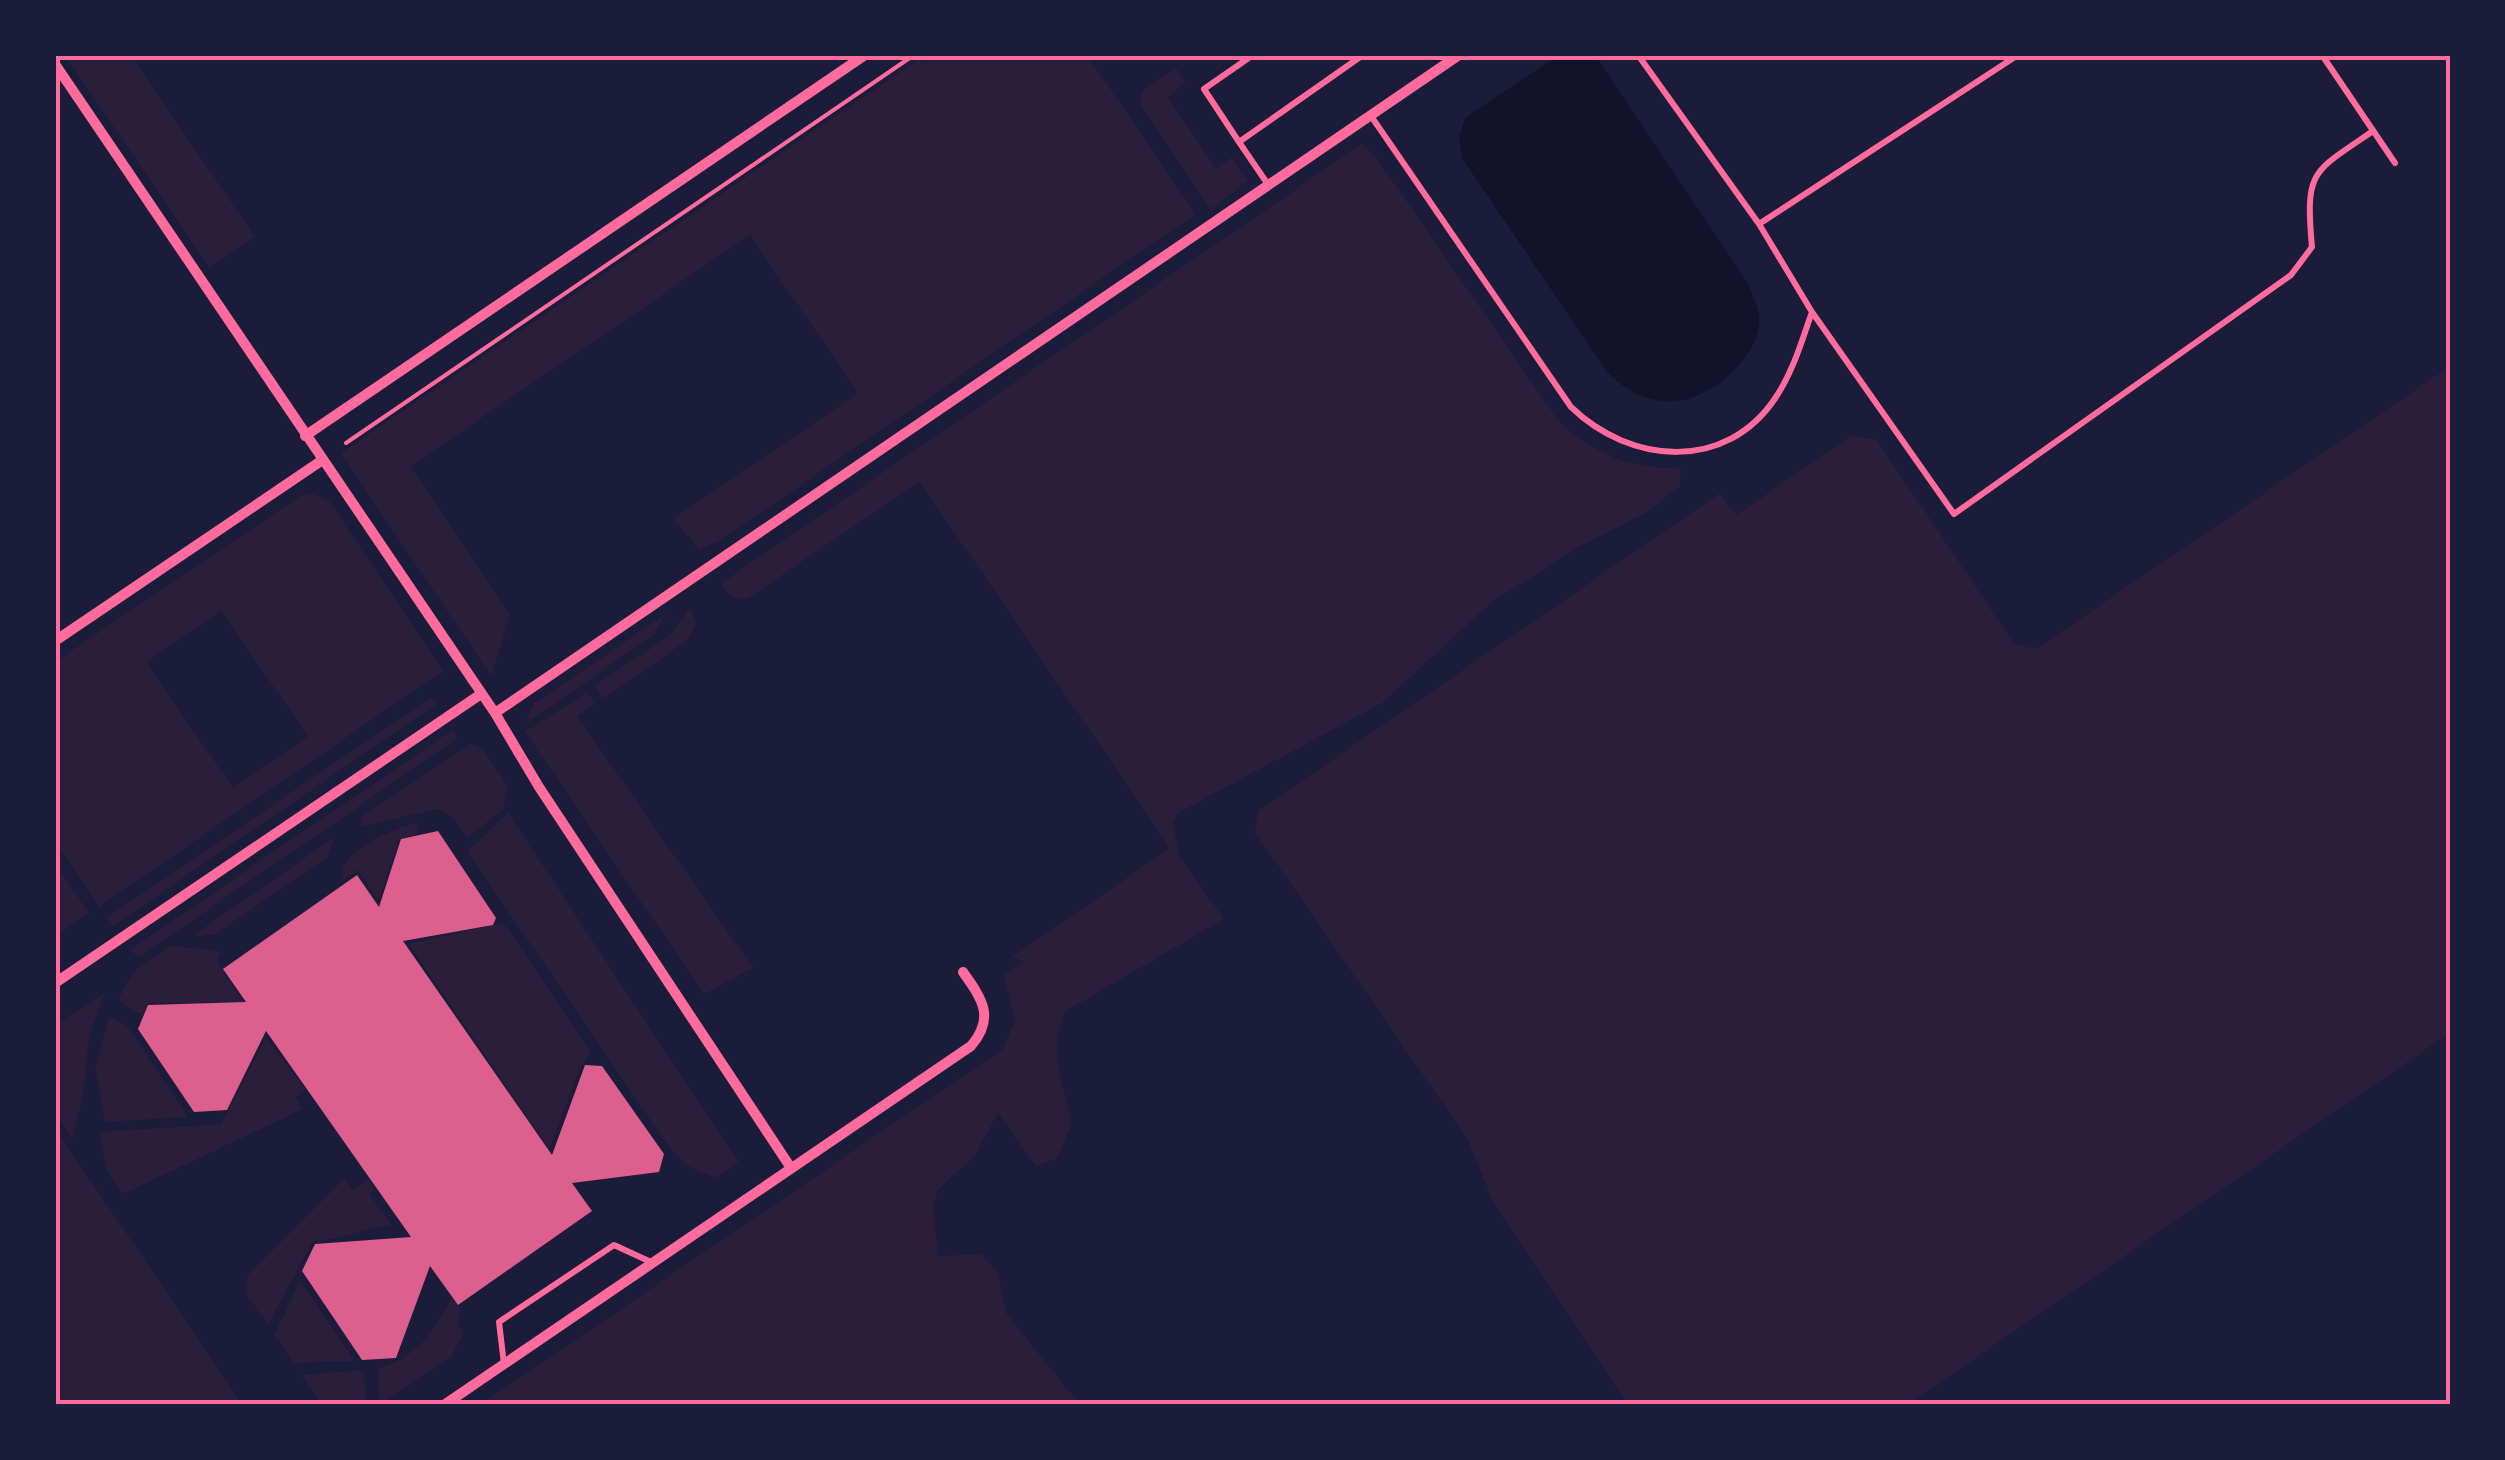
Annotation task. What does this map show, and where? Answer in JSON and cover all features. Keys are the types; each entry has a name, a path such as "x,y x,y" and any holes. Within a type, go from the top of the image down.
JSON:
{"street":[{"path":"304,436 865,55"},
{"path":"495,713 1459,55"},
{"path":"55,64 495,713 539,787 791,1168"},
{"path":"55,641 321,461"},
{"path":"55,983 481,694"},
{"path":"444,1405 971,1046 984,1030 987,1015 963,972"}],"lane":[{"path":"1253,55 1204,89 1269,186"},
{"path":"1239,142 1364,55"},
{"path":"1638,55 1759,224 1812,312 1954,514 2292,275 2312,247 2308,191 2319,168 2374,131"},
{"path":"1759,224 2018,55"},
{"path":"2322,55 2395,164"},
{"path":"1371,116 1571,407 1592,428 1618,442 1666,455 1711,447 1732,438 1777,396 1812,312"},
{"path":"504,1364 499,1322 614,1245 652,1263"}],"path":[{"path":"346,443 914,55"}],"shaded area":[{"path":"65,55 131,55 255,237 209,267"},
{"path":"925,55 1087,55 1196,214 721,540 699,549 673,519 858,393 750,235 411,466 510,616 491,676 341,453"},
{"path":"1559,55 1590,55 1599,61 1749,285 1759,316 1753,345 1733,372 1706,392 1677,401 1648,398 1607,372 1462,158 1459,138 1465,118"},
{"path":"1176,68 1186,83 1168,97 1216,168 1232,157 1248,180 1211,210 1140,103 1142,91"},
{"path":"1362,144 1374,154 1560,423 1616,458 1646,466 1681,468 1680,486 1649,511 1579,547 1492,602 1382,703 1180,812 1173,821 1179,856 1224,919 1066,1011 1057,1054 1072,1123 1057,1158 1036,1166 998,1113 975,1155 938,1190 933,1206 938,1256 981,1254 998,1272 1006,1313 1080,1405 480,1405 1003,1049 1015,1021 1004,975 1023,962 1012,957 1170,848 920,482 748,598 732,598 720,584"},
{"path":"2450,366 2450,1033 1907,1405 1629,1405 1493,1202 1468,1140 1255,832 1258,811 1720,493 1736,515 1851,436 1877,440 2014,644 2036,649"},
{"path":"303,494 314,494 329,501 443,671 99,907 55,842 55,662","holes":["221,611 308,736 233,788 146,662"]},
{"path":"690,608 696,624 688,640 602,699 594,686 668,637"},
{"path":"666,614 654,635 525,724 533,704"},
{"path":"587,692 595,704 577,716 753,968 704,994 525,732"},
{"path":"432,697 437,704 113,926 107,917"},
{"path":"454,729 457,739 139,957 129,950"},
{"path":"471,744 483,749 508,786 504,808 468,838 454,819 438,809 360,827 362,816"},
{"path":"508,813 739,1162 715,1178 686,1165 671,1150 467,851"},
{"path":"418,822 416,835 399,839 378,901 358,870 343,880 342,868 366,845"},
{"path":"335,837 327,858 214,935 192,936"},
{"path":"55,863 89,913 55,936"},
{"path":"498,924 506,926 591,1052 581,1066 549,1149 409,944"},
{"path":"172,946 221,951 217,961 221,968 228,967 223,972 244,1002 148,1003 142,1014 122,1004 119,998 133,972"},
{"path":"105,993 89,1036 83,1095 72,1139 55,1111 55,1026"},
{"path":"109,1017 127,1026 188,1117 105,1122 95,1068"},
{"path":"266,1037 306,1090 295,1097 303,1109 123,1194 107,1171 99,1132 221,1124"},
{"path":"55,1128 243,1405 55,1405"},
{"path":"344,1179 352,1191 369,1180 375,1189 369,1194 391,1225 313,1241 268,1325 246,1294 247,1276"},
{"path":"300,1281 355,1361 294,1363 274,1335"},
{"path":"452,1297 460,1308 458,1326 464,1332 451,1357 386,1401 379,1399 378,1368 414,1350"},
{"path":"363,1370 367,1405 323,1405 302,1375"}],"building":[{"path":"438,831 496,918 493,925 403,941 552,1155 585,1065 602,1066 664,1154 659,1172 572,1183 592,1211 458,1305 430,1266 396,1358 362,1360 302,1271 315,1244 411,1237 266,1031 227,1110 194,1112 138,1029 148,1005 246,1002 223,969 357,875 379,907 401,839"}]}
